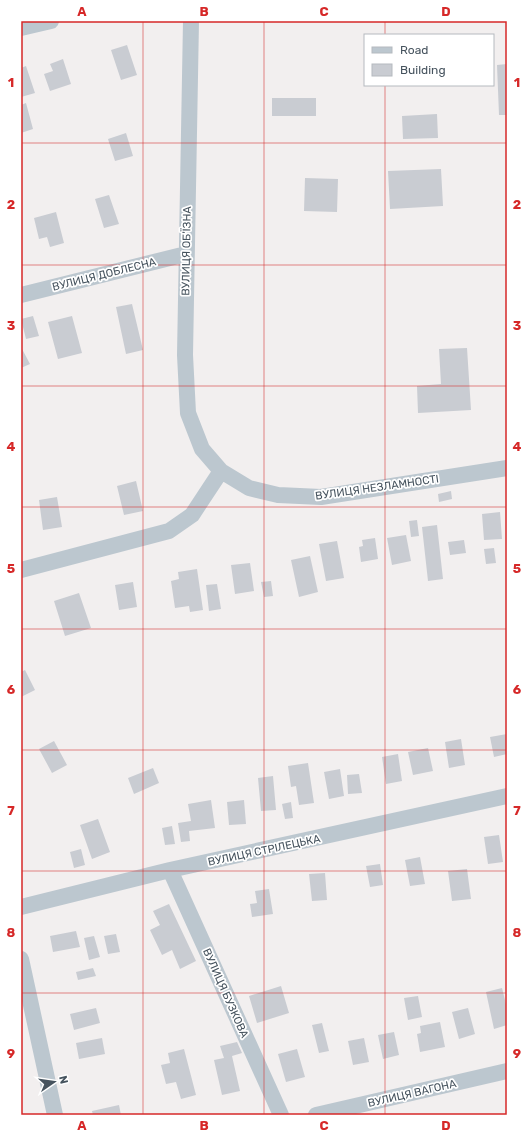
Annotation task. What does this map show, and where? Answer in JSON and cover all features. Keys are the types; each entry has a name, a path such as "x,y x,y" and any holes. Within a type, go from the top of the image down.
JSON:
{"street":[{"path":"21,28 51,21"},
{"name":"ВУЛИЦЯ ОБ'ЇЗНА","path":"191,21 185,355 188,413 202,449 221,471"},
{"name":"ВУЛИЦЯ ДОБЛЕСНА","path":"21,295 186,254"},
{"name":"ВУЛИЦЯ НЕЗЛАМНОСТІ","path":"221,471 249,488 278,495 321,497 507,468"},
{"path":"21,570 169,530 192,515 221,471"},
{"name":"ВУЛИЦЯ СТРІЛЕЦЬКА","path":"21,907 170,870 507,796"},
{"name":"ВУЛИЦЯ БУЗКОВА","path":"170,870 281,1115"},
{"path":"21,959 55,1115"},
{"name":"ВУЛИЦЯ ВАГОНА","path":"316,1115 507,1071"}],"building":[{"path":"127,45 137,75 121,80 111,50"},
{"path":"63,59 71,84 50,91 44,74 53,71 50,64"},
{"path":"507,64 507,115 499,115 497,65"},
{"path":"26,66 35,93 21,97 21,68"},
{"path":"272,98 316,98 316,116 272,116"},
{"path":"26,103 33,129 21,133 21,105"},
{"path":"437,114 438,138 403,139 402,116"},
{"path":"126,133 133,156 115,161 108,139"},
{"path":"441,169 443,206 390,209 388,171"},
{"path":"305,178 338,179 337,212 304,211"},
{"path":"109,195 119,224 104,228 95,199"},
{"path":"56,212 64,243 50,247 47,237 39,239 34,218"},
{"path":"132,304 143,350 126,354 116,307"},
{"path":"33,316 39,336 26,339 21,319"},
{"path":"72,316 82,353 58,359 48,322"},
{"path":"21,347 30,364 21,368"},
{"path":"467,348 471,410 418,413 417,386 441,384 439,349"},
{"path":"136,481 143,511 124,515 117,486"},
{"path":"451,491 452,499 439,502 438,494"},
{"path":"57,497 62,527 43,530 39,500"},
{"path":"500,512 502,539 484,540 482,514"},
{"path":"417,520 419,536 411,537 409,521"},
{"path":"437,525 443,579 428,581 422,527"},
{"path":"406,535 411,561 392,565 387,538"},
{"path":"375,538 378,559 361,562 359,547 363,546 362,540"},
{"path":"464,540 466,553 450,555 448,542"},
{"path":"337,541 344,578 326,581 319,544"},
{"path":"494,548 496,563 486,564 484,549"},
{"path":"310,556 318,592 299,597 291,560"},
{"path":"250,563 254,591 235,594 231,565"},
{"path":"197,569 203,610 190,612 189,606 175,608 171,581 179,579 178,572"},
{"path":"271,581 273,596 264,597 261,582"},
{"path":"133,582 137,607 119,610 115,585"},
{"path":"217,584 221,609 209,611 206,585"},
{"path":"79,593 91,628 65,636 54,601"},
{"path":"25,670 35,690 21,697 21,672"},
{"path":"507,734 507,754 494,757 490,737"},
{"path":"461,739 465,765 449,768 445,742"},
{"path":"54,741 67,765 52,773 39,749"},
{"path":"428,748 433,771 413,775 408,752"},
{"path":"398,754 402,781 386,784 382,757"},
{"path":"308,763 314,803 299,805 296,786 291,787 288,766"},
{"path":"153,768 159,783 134,794 128,778"},
{"path":"340,769 344,796 329,799 324,772"},
{"path":"359,774 362,793 348,794 347,775"},
{"path":"273,776 276,810 261,811 258,778"},
{"path":"211,800 215,828 189,831 190,841 181,842 178,823 191,821 188,804"},
{"path":"244,800 246,824 229,825 227,802"},
{"path":"291,802 293,818 285,819 282,804"},
{"path":"98,819 110,852 92,859 80,825"},
{"path":"172,826 175,844 165,845 162,828"},
{"path":"499,835 503,862 488,864 484,837"},
{"path":"81,849 85,865 74,868 70,852"},
{"path":"420,857 425,884 410,886 405,860"},
{"path":"380,864 383,885 370,887 366,866"},
{"path":"467,869 471,899 452,901 448,871"},
{"path":"325,873 327,900 312,901 309,874"},
{"path":"269,889 273,914 252,917 250,904 257,903 255,891"},
{"path":"169,904 196,961 180,969 172,950 162,955 150,930 160,925 153,911"},
{"path":"76,931 80,947 53,952 50,936"},
{"path":"116,934 120,952 108,954 104,936"},
{"path":"94,936 100,957 89,960 84,938"},
{"path":"93,968 96,976 78,980 76,972"},
{"path":"281,986 289,1013 257,1023 249,996"},
{"path":"502,988 507,1008 507,1025 494,1029 486,992"},
{"path":"418,996 422,1017 408,1020 404,998"},
{"path":"96,1008 100,1023 74,1030 70,1014"},
{"path":"468,1008 475,1034 459,1039 452,1012"},
{"path":"440,1022 445,1047 420,1052 417,1034 421,1033 420,1026"},
{"path":"322,1023 329,1051 319,1053 312,1025"},
{"path":"394,1032 399,1055 383,1059 378,1035"},
{"path":"102,1038 105,1054 79,1059 76,1043"},
{"path":"364,1038 369,1062 353,1065 348,1041"},
{"path":"237,1042 242,1053 232,1056 240,1091 222,1095 214,1060 224,1058 220,1046"},
{"path":"184,1049 196,1095 181,1099 176,1082 166,1084 161,1065 170,1063 168,1053"},
{"path":"297,1049 305,1077 286,1082 278,1054"},
{"path":"119,1105 121,1115 93,1115 92,1111"}]}
